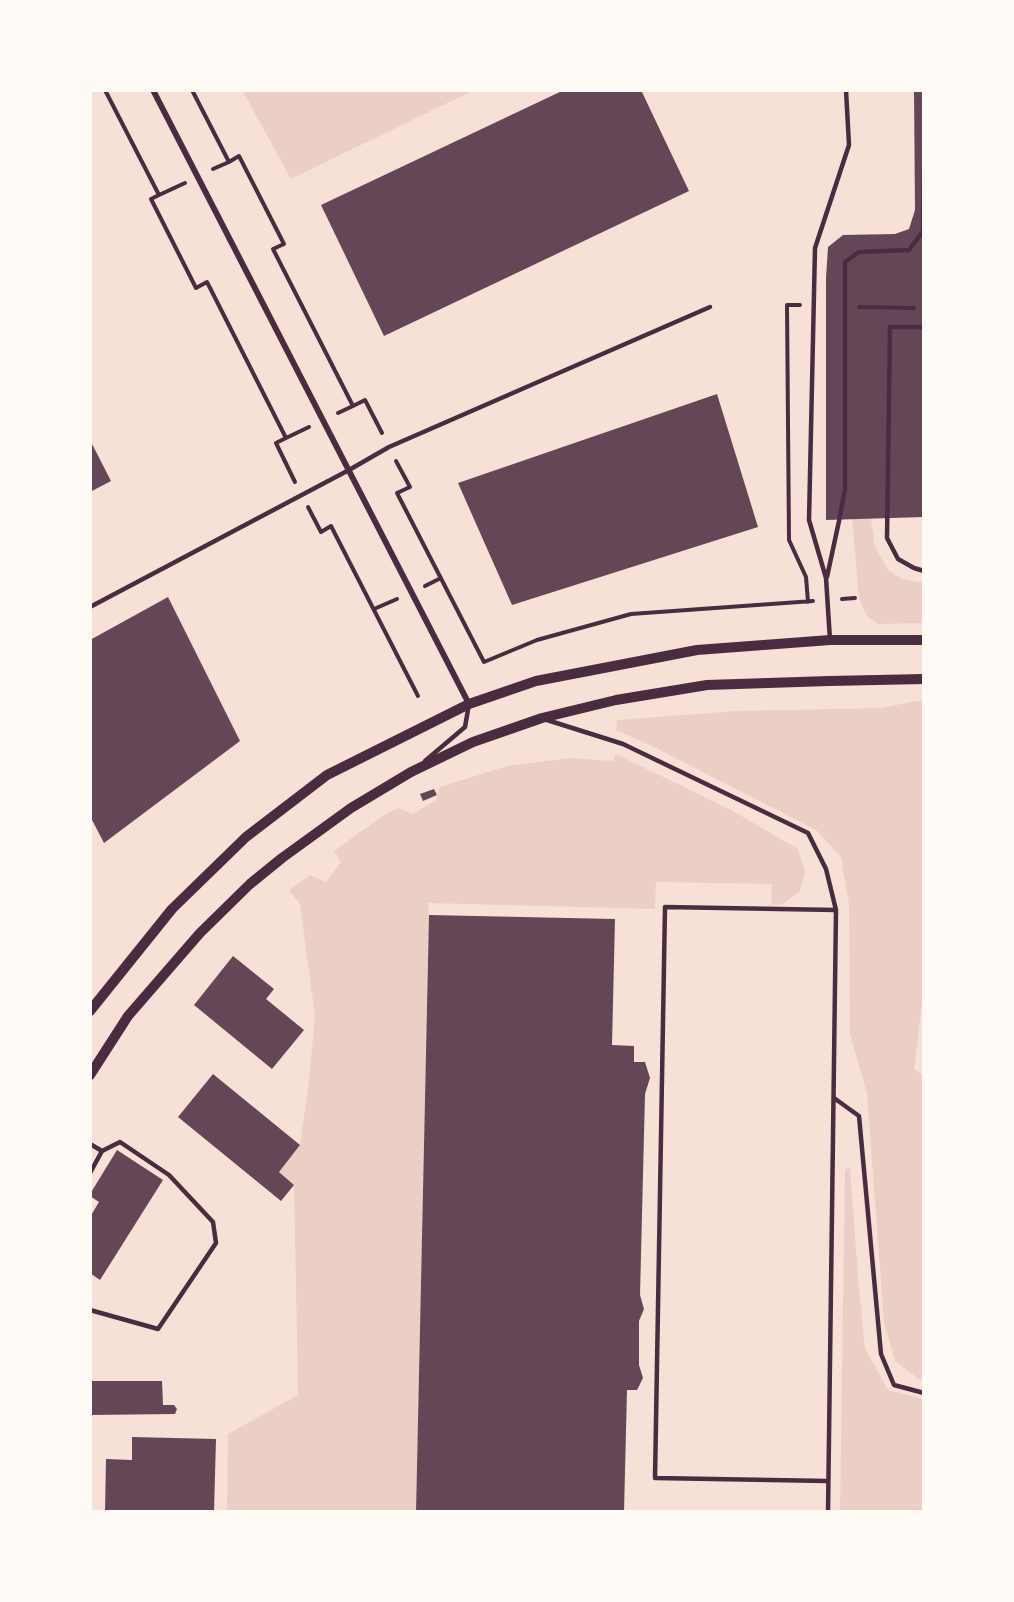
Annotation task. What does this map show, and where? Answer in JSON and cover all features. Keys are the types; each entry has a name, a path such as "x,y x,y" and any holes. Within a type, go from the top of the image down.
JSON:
{"street":[{"path":"153,90 470,704"},
{"path":"92,1007 172,909 246,837 327,775 470,704 536,681 698,650 830,640 924,639"},
{"path":"90,1075 128,1016 200,933 250,884 351,808 411,772 473,742 542,718 616,700 707,685 924,679"}],"lane":[{"path":"830,640 826,578 809,520 815,248 849,145 846,90"},
{"path":"826,578 844,489 845,262 859,252 909,250 923,231 924,170"},
{"path":"90,607 389,447 710,307"},
{"path":"924,327 890,327 887,538 898,559 924,571"},
{"path":"411,772 465,728 470,704"},
{"path":"542,718 622,744 808,833 826,869 836,910 828,1512"},
{"path":"828,1481 655,1478 665,907 836,910"},
{"path":"834,1098 859,1116 881,1354 894,1385 924,1393"},
{"path":"90,1173 102,1151 120,1142 168,1175 213,1222 216,1243 158,1329 90,1310"},
{"path":"90,1144 102,1151"}],"path":[{"path":"106,90 159,195 151,199 196,288 207,282 286,438 276,443 321,532 331,526 418,696"},
{"path":"192,90 229,162 239,156 244,165 284,244 273,249 353,406 365,400 410,487 397,493 484,662 537,640 631,614 828,600"},
{"path":"787,305 789,540 806,577 808,602"},
{"path":"845,307 920,309"}],"shaded area":[{"path":"242,90 474,90 291,179"},
{"path":"852,519 871,519 875,546 888,570 902,579 924,583 924,623 878,624 867,616 859,599"},
{"path":"924,701 924,987 914,1070 924,1075 924,1380 919,1379 895,1361 884,1323 867,1094 850,1034 849,905 841,857 816,830 616,730 617,720 737,711 880,708"},
{"path":"616,754 731,810 798,849 805,872 800,891 783,904 771,905 772,884 656,882 655,909 428,903 416,1512 227,1512 228,1434 298,1395 294,1185 279,1172 300,1145 315,1017 300,904 289,890 310,875 326,882 341,862 334,851 384,815 398,808 413,814 436,800 440,787 507,766 570,758 613,761"},
{"path":"850,1168 865,1348 888,1390 924,1399 924,1512 840,1512 845,1169"}],"building":[{"path":"564,90 641,90 689,191 384,336 321,205"},
{"path":"914,90 924,90 924,517 826,520 828,247 843,235 895,234 909,229 915,210"},
{"path":"717,394 758,527 512,605 458,483"},
{"path":"90,440 111,481 90,492"},
{"path":"168,597 240,741 104,843 90,816 90,640"},
{"path":"434,789 437,795 423,801 420,794"},
{"path":"429,915 615,919 612,1045 634,1046 634,1062 645,1062 650,1078 645,1094 640,1295 644,1309 639,1321 639,1365 643,1378 637,1390 627,1390 624,1512 416,1512"},
{"path":"233,956 274,989 266,999 304,1030 272,1069 194,1005"},
{"path":"213,1074 300,1145 279,1172 294,1185 281,1201 178,1117"},
{"path":"117,1150 163,1180 100,1280 90,1273 90,1217 99,1202 90,1194"},
{"path":"90,1381 162,1381 163,1405 174,1405 177,1409 175,1414 90,1415"},
{"path":"132,1437 216,1439 214,1512 105,1512 106,1459 132,1460"}]}
